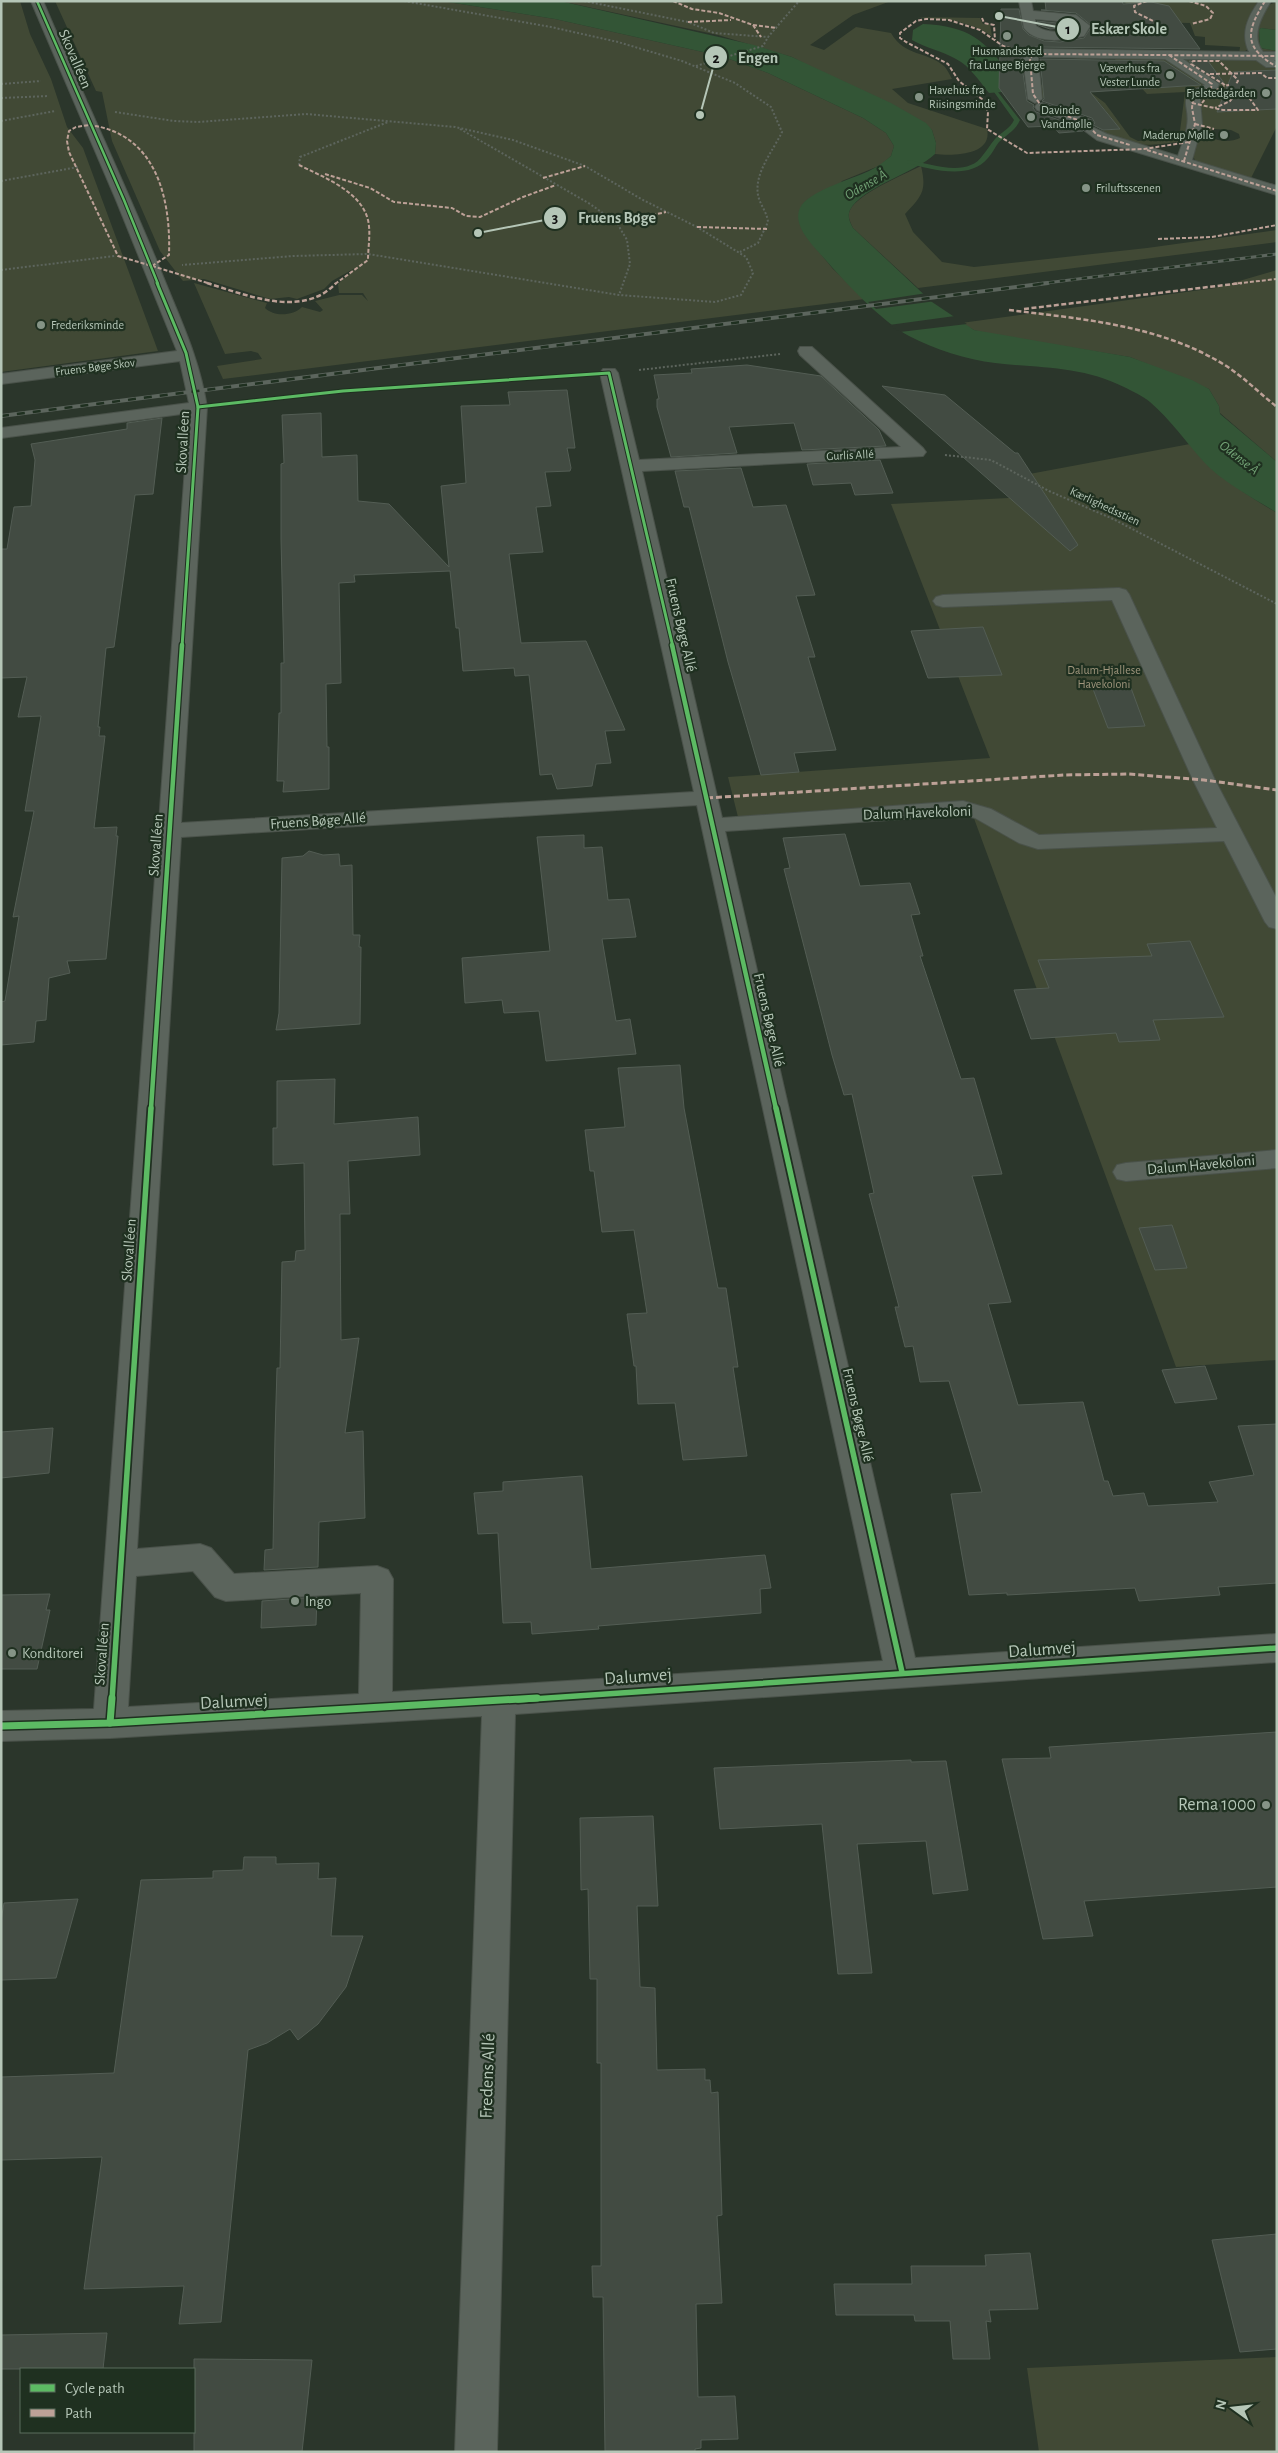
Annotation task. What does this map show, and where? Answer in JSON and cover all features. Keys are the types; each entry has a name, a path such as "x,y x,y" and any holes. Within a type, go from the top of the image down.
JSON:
{"street":[{"name":"Skovalléen","path":"37,1 80,102 108,161 188,354 197,390 198,407 110,1723"},
{"path":"1025,1 1030,28 1038,43"},
{"path":"1265,1 1252,28 1250,41 1254,52 1277,67"},
{"path":"1028,15 1071,18 1084,26 1078,33 1038,43"},
{"path":"1038,43 1169,55 1277,56"},
{"path":"1038,43 1030,59 1033,94 1038,103 1089,127 1102,137 1277,190"},
{"path":"1169,55 1212,84 1211,88 1200,92 1193,98 1192,108 1195,124 1184,161"},
{"path":"1144,149 1189,142"},
{"path":"806,351 917,452"},
{"name":"Fruens Bøge Skov","path":"1,379 188,354"},
{"name":"Fruens Bøge Allé","path":"609,373 632,466 707,798 902,1672"},
{"path":"1,433 198,407"},
{"name":"Gurlis Allé","path":"632,466 917,452"},
{"path":"943,601 1119,594 1204,780 1277,922"},
{"name":"Fruens Bøge Allé","path":"169,831 707,798"},
{"name":"Dalum Havekoloni","path":"713,825 963,808 980,812 1015,835 1038,842 1232,834"},
{"name":"Dalum Havekoloni","path":"1126,1172 1277,1159"},
{"path":"121,1564 200,1558 226,1588 376,1579 375,1708"},
{"name":"Dalumvej","path":"1,1726 110,1723 498,1701 902,1672 1277,1648"},
{"name":"Fredens Allé","path":"476,2452 498,1701"}],"path":[{"path":"404,1 482,13 597,36 696,67 752,93 772,107 781,119"},
{"path":"584,1 688,22 714,33 768,37"},
{"path":"696,67 763,46 768,37 799,1"},
{"path":"1,84 70,79"},
{"path":"1,98 80,102 174,121 198,122 306,114 455,126 513,140 585,166 740,252 746,257 753,273 741,295 734,298 699,302 619,295 368,254 149,260 1,270"},
{"path":"1,121 80,102"},
{"path":"299,166 300,157 391,121"},
{"path":"740,252 750,250 768,229 769,216 760,198 758,183 784,125"},
{"path":"455,126 590,204 616,223 628,240 630,264 625,283 619,295"},
{"path":"1,182 108,161"},
{"path":"609,373 806,351"}],"green space":[{"path":"1,1 20,1 30,34 51,79 67,127 83,148 158,351 1,372"},
{"path":"55,1 442,1 555,19 721,56 768,73 863,118 886,133 894,146 891,156 881,165 842,181 807,237 833,269 865,299 223,379 217,366 262,359 258,353 251,351 225,354 194,283 267,303 265,308 273,313 289,314 302,307 320,312 323,310 315,301 339,295 362,295 368,301 363,293 339,293 338,284 355,268 332,281 324,289 297,299 289,297 270,299 204,279 183,281 160,251 112,141 102,92 96,91"},
{"path":"560,1 891,1 853,15 810,45 824,50 856,27 891,33 897,41 909,50 931,58 944,66 952,79 892,89 908,103 987,129 987,138 984,145 970,152 951,155 935,154 936,143 932,130 792,57 718,35"},
{"path":"1125,1 1257,1 1251,20 1247,50 1239,54 1240,47 1205,45 1205,37 1195,36 1190,23 1145,22 1128,14"},
{"path":"1277,2 1277,30 1261,28 1259,31 1260,48 1277,51 1277,53 1259,51 1256,38 1257,27 1268,5"},
{"path":"917,17 980,18 983,24 990,24 992,36 980,29 957,21"},
{"path":"1050,55 1158,56 1197,77 1206,85 1194,93 1189,100 1192,124 1188,138 1182,142 1160,144 1122,143 1097,131 1120,129 1098,101 1075,103 1070,97 1039,98 1037,85 1082,86 1105,103 1130,137 1138,141 1175,138 1180,131 1185,92 1147,94 1113,57 1081,59","holes":["1173,67 1190,85 1159,87 1155,82 1166,82 1154,68"]},
{"path":"1256,58 1277,69 1277,126 1251,178 1277,185 1277,188 1196,162 1193,156 1197,101 1218,86 1184,61 1186,59","holes":["1214,129 1231,130 1239,134 1240,138 1232,141 1223,141 1214,139 1207,134"]},
{"path":"921,166 923,175 922,193 905,214 913,232 942,262 974,267 1147,248 1277,230 1277,242 918,288 853,228 849,215 850,210 862,197"},
{"path":"1277,270 1277,462 1220,413 1219,406 1209,389 1130,357 989,334 974,330 961,323 1215,288"},
{"name":"Dalum-Hjallese Havekoloni","path":"1190,444 1219,474 1241,491 1277,513 1277,1360 1176,1367 972,813 741,829 728,777 990,758 891,504 1046,496 1024,475"},
{"path":"1277,2357 1277,2452 1039,2452 1027,2368"}],"water":[{"name":"Odense Å","path":"442,1 560,1 754,45 792,57 891,103 926,123 932,130 936,143 935,154 915,168 877,187 856,202 849,215 853,228 932,302 974,330 1130,357 1192,380 1209,389 1219,406 1220,414 1277,462 1277,513 1229,483 1211,469 1157,409 1134,392 1108,380 1077,371 984,362 951,353 919,341 898,330 863,300 809,241 801,228 798,215 800,208 812,196 831,186 869,171 891,156 894,146 886,133 863,118 768,73 721,56 555,19"},
{"path":"923,24 952,28 974,37 984,44 1011,76 1002,92 989,93 974,74 961,62 912,40 913,30"},
{"path":"1261,28 1277,30 1277,51 1260,48 1259,30"}],"pier":[{"path":"927,293 936,301 876,309 868,302"},
{"path":"955,316 967,324 900,332 889,325"}],"building":[{"path":"1045,1 1122,1 1123,4 1151,2 1169,6 1200,49 1036,47 1028,49 1021,59 1027,101 1034,105 1033,108 1036,112 1085,129 1083,131 1059,133 1053,126 1028,127 999,88 1001,9 1019,9 1023,29 1029,35 1044,41 1060,42 1084,38 1092,26 1076,13 1041,10 1046,10"},
{"path":"1037,21 1067,24 1074,27 1050,29 1038,25"},
{"path":"1040,59 1164,61 1201,85 1090,92 1120,129 1103,130 1093,125 1095,123 1092,118 1042,101 1044,99"},
{"path":"1189,61 1208,61 1224,83 1221,84"},
{"path":"1277,70 1277,109 1217,112 1233,72"},
{"path":"747,365 821,376 879,430 886,446 802,450 794,423 729,427 737,453 671,457 657,407 657,399 659,399 654,375 692,373 691,369"},
{"path":"882,386 945,395 1015,453 1018,453 1078,545 1070,551"},
{"path":"567,390 575,448 567,448 570,471 545,472 551,506 536,507 543,552 509,554 521,643 586,641 625,730 605,731 611,763 596,764 592,786 557,789 552,774 540,775 529,675 515,676 514,668 463,671 459,628 456,628 450,571 354,575 355,582 339,583 341,683 326,684 329,789 283,792 284,781 277,781 279,713 281,713 281,663 284,663 281,539 281,464 284,463 282,415 321,413 322,457 357,455 358,501 389,504 449,567 441,486 466,483 461,406 510,405 508,392"},
{"path":"162,418 153,494 135,495 114,647 106,648 98,727 100,727 99,736 105,736 94,828 117,827 116,836 118,836 106,959 67,961 70,973 49,978 46,1020 36,1021 34,1042 1,1045 1,1002 5,1001 19,916 13,917 34,811 25,811 41,716 18,717 27,677 1,678 1,549 7,549 14,507 31,506 35,460 31,444 127,429 127,423"},
{"path":"880,460 893,493 855,495 851,483 813,485 807,464"},
{"path":"741,468 753,507 786,505 815,595 796,596 815,657 808,657 836,750 794,753 799,772 761,775 728,662 689,507 684,507 675,471"},
{"path":"983,627 1002,675 928,678 911,631"},
{"path":"1131,688 1145,726 1108,728 1093,689"},
{"path":"845,834 860,886 910,883 920,914 911,915 923,956 920,956 961,1079 974,1078 1002,1174 972,1176 1011,1302 988,1304 1018,1405 1083,1402 1104,1481 1108,1481 1113,1496 1144,1493 1148,1506 1218,1502 1209,1482 1254,1475 1238,1426 1277,1424 1277,1583 1218,1587 1220,1595 1139,1601 1135,1588 1007,1595 1007,1593 969,1595 951,1494 982,1492 949,1381 920,1382 913,1346 905,1347 895,1307 899,1307 869,1194 874,1193 852,1094 844,1095 784,869 790,868 783,838"},
{"path":"584,835 584,848 602,847 608,900 629,899 636,937 602,939 616,1021 630,1019 636,1054 546,1061 539,1011 504,1013 502,1000 465,1003 462,958 550,951 537,837"},
{"path":"309,851 323,855 339,854 340,866 352,865 353,935 360,935 359,947 361,947 360,1024 276,1030 279,1013 282,858 303,856"},
{"path":"1190,941 1224,1017 1153,1020 1160,1040 1119,1042 1116,1033 1031,1039 1014,990 1049,988 1038,960 1152,956 1147,944"},
{"path":"680,1065 684,1108 718,1288 726,1288 738,1367 733,1367 747,1456 683,1460 675,1403 638,1404 636,1366 634,1366 627,1314 647,1313 634,1230 602,1232 594,1171 590,1171 585,1130 625,1127 618,1068"},
{"path":"335,1079 334,1124 418,1117 420,1155 348,1161 350,1214 340,1214 341,1340 359,1338 345,1433 363,1431 365,1518 319,1522 318,1567 264,1570 265,1550 273,1549 277,1368 280,1368 282,1262 295,1261 296,1251 305,1250 304,1163 273,1165 273,1128 277,1128 277,1081"},
{"path":"1172,1225 1187,1268 1155,1270 1139,1228"},
{"path":"1205,1366 1217,1399 1175,1403 1162,1370"},
{"path":"53,1428 49,1473 1,1478 1,1432"},
{"path":"582,1476 591,1569 765,1555 771,1588 760,1589 761,1613 598,1626 599,1629 532,1634 531,1622 503,1623 498,1533 478,1534 474,1493 503,1491 503,1482"},
{"path":"50,1594 46,1610 50,1610 37,1669 1,1669 1,1595"},
{"path":"317,1597 316,1625 261,1628 262,1601"},
{"path":"1277,1732 1277,1887 1084,1901 1093,1936 1043,1939 1002,1759 1051,1758 1049,1747"},
{"path":"911,1760 911,1762 946,1761 968,1890 933,1894 926,1841 857,1844 872,1973 838,1974 822,1824 720,1829 714,1768"},
{"path":"653,1816 658,1906 637,1906 640,1987 655,1988 657,2070 705,2069 705,2080 710,2080 711,2093 718,2092 722,2215 717,2216 722,2303 696,2304 698,2397 735,2396 738,2439 701,2440 701,2448 695,2449 695,2452 605,2451 603,2297 593,2297 592,2266 601,2266 601,2063 597,2063 597,1979 590,1979 588,1889 581,1890 580,1818"},
{"path":"244,1857 276,1857 276,1864 319,1863 318,1879 336,1878 331,1936 363,1936 346,1987 318,2024 298,2040 290,2029 267,2043 248,2050 221,2322 179,2324 184,2286 84,2289 102,2157 1,2160 1,2077 114,2073 141,1880 213,1878 213,1871 243,1870"},
{"path":"78,1899 56,1978 1,1980 1,1921 4,1903"},
{"path":"1277,2234 1277,2349 1240,2352 1212,2240"},
{"path":"1030,2253 1038,2309 989,2310 991,2322 986,2321 990,2359 953,2359 950,2321 915,2321 914,2315 836,2315 834,2284 912,2284 911,2266 986,2266 985,2255"},
{"path":"107,2333 103,2368 1,2369 1,2335"},
{"path":"194,2359 312,2360 302,2452 194,2452"}],"waterway":[{"path":"909,162 954,170 973,167 986,157 989,150 1003,134 1015,125 1017,120 996,93"}],"railway":[{"path":"1038,284 1277,254"},
{"path":"1,416 1048,283"}],"marked path":[{"path":"673,1 692,9 719,13 753,25 777,28"},
{"path":"1147,1 1134,6 1135,12 1157,23"},
{"path":"1189,1 1206,6 1213,13 1210,19 1191,24"},
{"path":"1265,1 1254,22 1250,39 1258,53 1277,67"},
{"path":"982,18 984,23 994,25 995,40"},
{"path":"1189,142 1144,149 1027,153 987,129 988,112 986,105 979,96 959,81 950,66 906,42 900,38 900,33 916,21 938,19 971,26 1003,46 1033,54 1277,56"},
{"path":"688,22 731,20"},
{"path":"753,25 761,37"},
{"path":"1033,54 1030,59 1033,94 1042,107 1086,123 1097,135 1130,145"},
{"path":"1169,55 1212,84 1211,88 1200,92 1193,98 1192,108 1195,124 1184,161"},
{"path":"1225,85 1191,64 1193,61 1219,61 1236,78 1238,81 1236,84"},
{"path":"1210,74 1261,73 1267,78 1277,78"},
{"path":"1202,103 1209,95 1225,85 1229,85"},
{"path":"1192,103 1223,110 1258,110 1248,96 1236,94 1230,101 1215,108"},
{"path":"1195,124 1214,129"},
{"path":"151,267 169,255 169,217 166,198 154,169 136,148 114,131 101,126 89,125 76,127 69,131 67,137 69,152 118,256 259,299 295,301 312,298 330,289 341,279 360,268 368,260 369,235 365,210 350,194 340,187 299,165"},
{"path":"1147,150 1277,191"},
{"path":"543,178 585,166"},
{"path":"325,174 370,188 394,202 452,208 466,216 480,217 523,197 556,185"},
{"path":"617,223 666,212"},
{"path":"1158,239 1212,237 1277,225"},
{"path":"697,227 768,229"},
{"path":"1024,309 1277,279"},
{"path":"1009,310 1092,320 1119,325 1173,340 1223,364 1277,407"},
{"path":"707,798 1064,775 1129,774 1204,780 1277,790"}],"cycle path":[{"path":"37,1 138,233 186,353 198,407 110,1723"},
{"path":"198,407 343,391 609,373 640,501 902,1672"},
{"path":"1,1726 110,1723 499,1701 1277,1648"}],"place":[{"name":"Eskær Skole","path":"999,16"},
{"name":"Husmandssted fra Lunge Bjerge","path":"1007,36"},
{"name":"Væverhus fra Vester Lunde","path":"1170,75"},
{"name":"Fjelstedgården","path":"1266,93"},
{"name":"Havehus fra Riisingsminde","path":"919,97"},
{"name":"Engen","path":"700,115"},
{"name":"Davinde Vandmølle","path":"1031,117"},
{"name":"Maderup Mølle","path":"1224,135"},
{"name":"Friluftsscenen","path":"1086,188"},
{"name":"Fruens Bøge","path":"478,233"},
{"name":"Frederiksminde","path":"41,325"},
{"name":"Ingo","path":"295,1601"},
{"name":"Konditorei","path":"12,1653"},
{"name":"Rema 1000","path":"1266,1805"}]}
